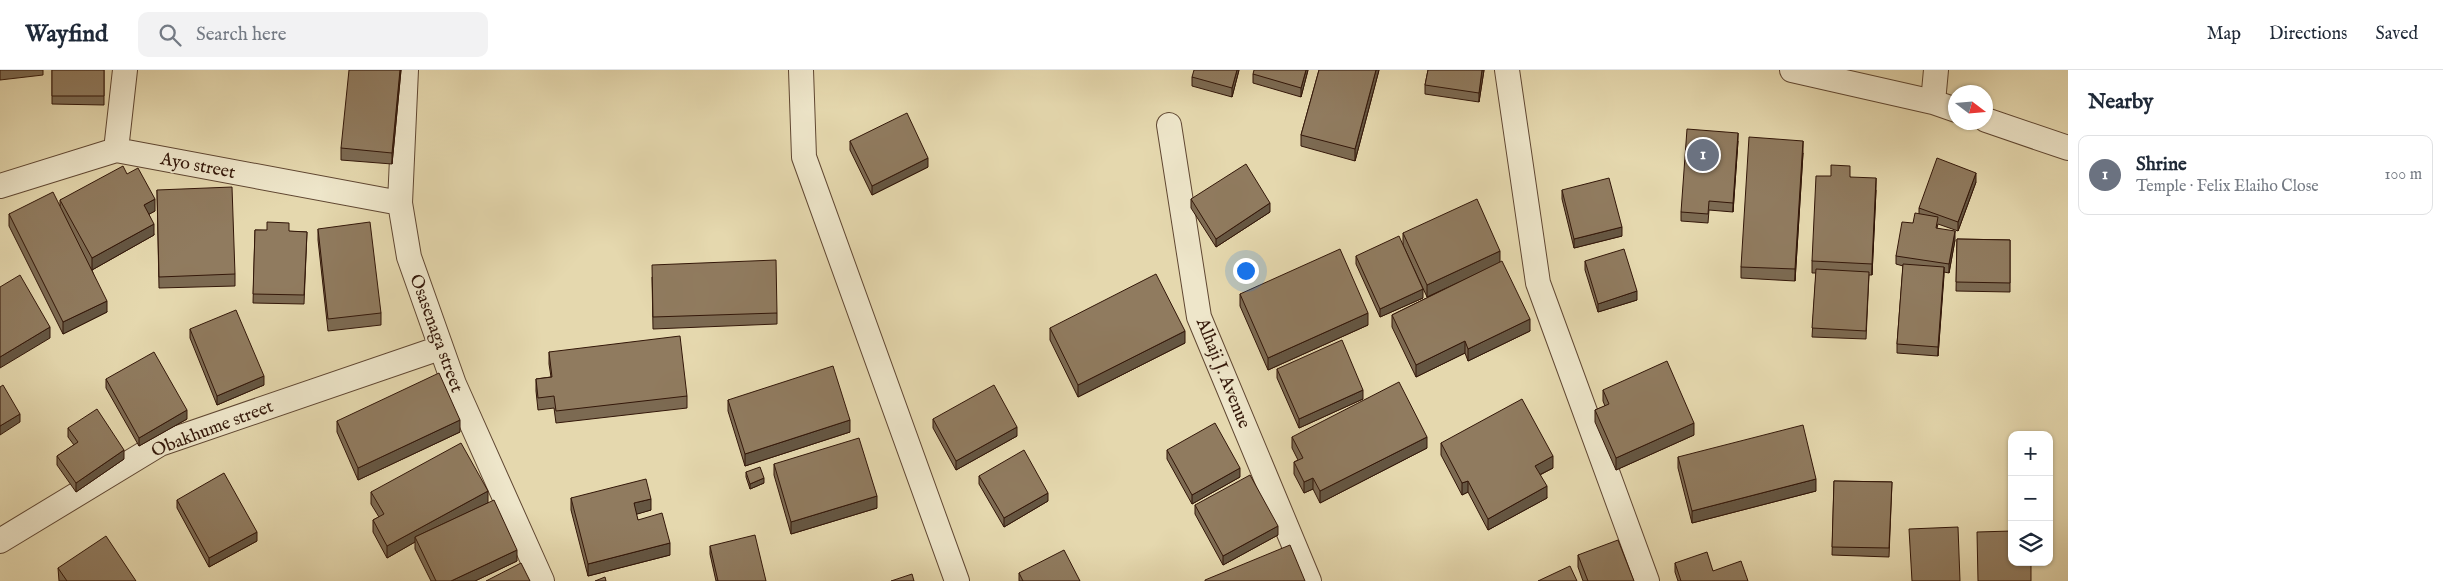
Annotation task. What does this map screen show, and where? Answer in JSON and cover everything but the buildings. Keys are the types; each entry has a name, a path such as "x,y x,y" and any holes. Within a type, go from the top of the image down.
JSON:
{"street":[{"path":"116,150 125,70"},
{"name":"Osasenaga street","path":"406,70 400,203 409,257 440,348 542,581"},
{"path":"801,70 804,157 957,581"},
{"path":"1507,70 1538,283 1647,581"},
{"path":"1792,70 1933,102 1948,107"},
{"path":"1933,102 1936,70"},
{"path":"1993,122 2068,148"},
{"name":"Alhaji J. Avenue","path":"1170,125 1199,317 1309,581"},
{"name":"Ayo street","path":"0,186 116,150 400,203"},
{"name":"Obakhume street","path":"0,541 160,444 440,348"}],"place":[{"name":"Shrine","path":"1703,155"}]}
